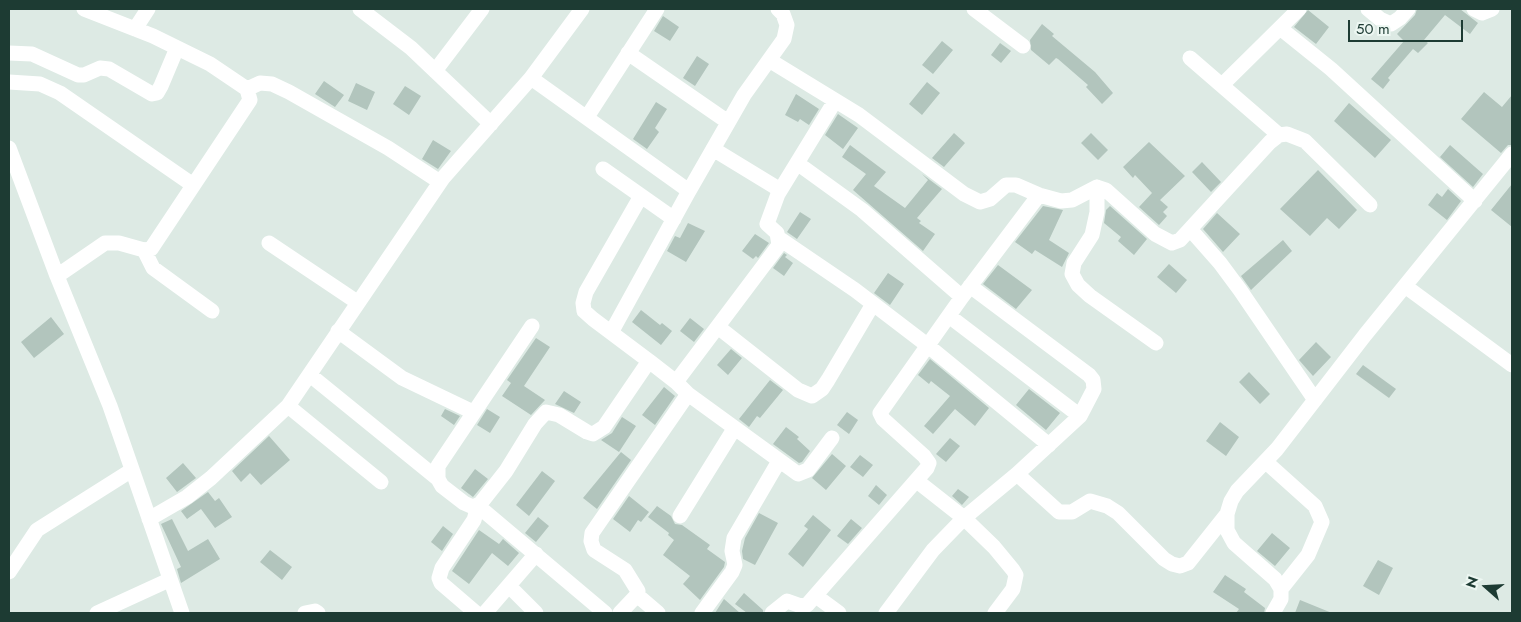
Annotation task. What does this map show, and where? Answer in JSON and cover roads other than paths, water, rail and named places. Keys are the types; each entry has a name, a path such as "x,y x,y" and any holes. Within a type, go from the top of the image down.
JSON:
{"street":[{"path":"57,276 105,243 144,250 151,249 250,100 247,89 210,64 136,29 84,9"},
{"path":"136,29 148,9"},
{"path":"360,9 435,70 490,124"},
{"path":"435,70 482,9"},
{"path":"149,518 186,496 211,478 288,406 440,182 531,78 582,9"},
{"path":"587,117 657,9"},
{"path":"612,331 712,149 728,122 784,40 787,26 783,14 778,9"},
{"path":"974,9 1023,46"},
{"path":"1222,85 1299,9"},
{"path":"1368,9 1380,20 1391,24 1408,9"},
{"path":"1474,9 1482,13 1492,9"},
{"path":"1280,28 1332,69 1475,201"},
{"path":"9,53 32,54 78,75 84,75 100,68 109,69 152,94 157,93 161,86 178,48"},
{"path":"628,54 728,122"},
{"path":"1190,58 1279,135 1295,135 1305,141 1370,205"},
{"path":"769,60 885,134 975,201 985,202 1006,185 1016,185 1039,195 1061,200 1072,200 1097,188 1106,190 1164,240 1172,243 1180,240 1279,135"},
{"path":"531,78 689,191"},
{"path":"9,82 40,84 60,93 193,185"},
{"path":"247,89 260,83 272,84 289,92 388,148 440,182"},
{"path":"835,101 778,194 767,224 780,239 873,304 927,345 1049,445"},
{"path":"712,149 771,183 777,188 778,194"},
{"path":"1017,474 1060,512 1072,512 1090,501 1108,506 1118,513 1172,564 1180,566 1188,563 1227,514 1237,490 1266,462 1405,286 1475,201 1507,170 1512,154"},
{"path":"10,156 110,406 182,613"},
{"path":"797,163 862,210 966,291 1089,374 1093,380 1094,389 1080,416 1017,474 964,518 934,550 886,613"},
{"path":"603,169 674,219"},
{"path":"1097,188 1097,212 1092,235 1074,263 1072,274 1078,285 1090,296 1156,343"},
{"path":"772,613 787,601 804,606 816,596 917,481 929,463 883,419 880,413 966,291 1039,195"},
{"path":"641,196 586,292 583,303 584,311 676,382 688,394 798,474 803,474 832,438"},
{"path":"1190,229 1240,290 1315,400"},
{"path":"676,382 776,251 780,239"},
{"path":"268,243 357,302"},
{"path":"144,250 153,268 212,311"},
{"path":"1405,286 1512,365"},
{"path":"718,327 798,390 812,396 822,389 828,380 873,304"},
{"path":"949,316 1080,416"},
{"path":"438,479 437,472 440,460 532,326"},
{"path":"338,331 402,378 473,412"},
{"path":"476,613 441,583 439,578 442,568 474,520 478,506 506,471 541,415 546,412 553,412 587,432 593,434 599,431 649,361"},
{"path":"310,376 438,479 464,503 478,506 605,613"},
{"path":"620,613 637,595 638,591 625,570 594,550 591,541 592,533 688,394"},
{"path":"288,406 382,482"},
{"path":"680,516 734,429"},
{"path":"702,613 732,572 735,565 732,552 734,538 778,461"},
{"path":"1266,462 1315,506 1322,522 1308,555 1281,589"},
{"path":"9,572 37,530 132,470"},
{"path":"917,481 964,518 994,547 1016,575 1013,589 995,613"},
{"path":"1227,514 1227,530 1234,543 1275,579 1281,589 1281,599 1277,612"},
{"path":"485,613 536,554"},
{"path":"97,613 169,580"},
{"path":"509,586 536,613"},
{"path":"637,595 658,613"},
{"path":"816,596 839,613"},
{"path":"305,613 315,611 318,613"}]}
